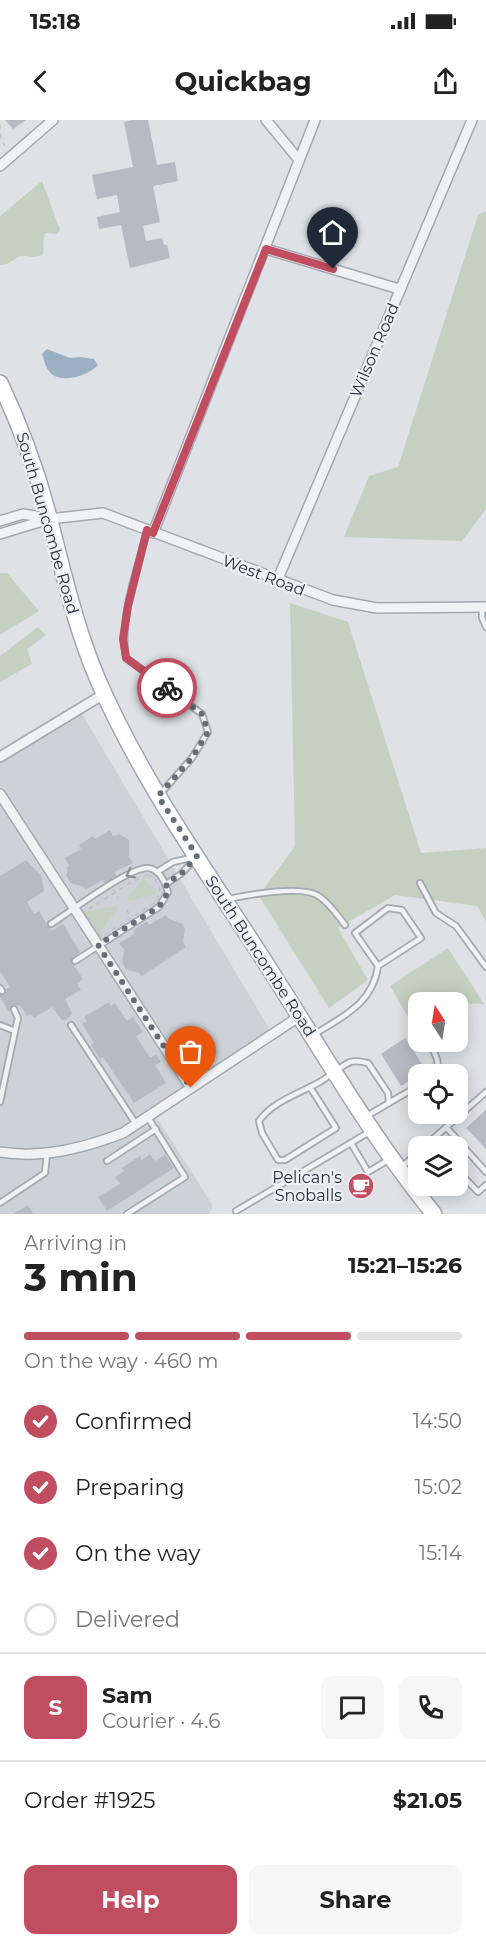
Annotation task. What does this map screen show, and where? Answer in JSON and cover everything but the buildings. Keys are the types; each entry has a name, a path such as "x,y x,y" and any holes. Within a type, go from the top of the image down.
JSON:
{"main road":[{"name":"South Buncombe Road","path":"0,383 32,460 80,632 104,694 134,756 369,1123 434,1214"}],"street":[{"path":"0,166 53,120"},
{"path":"266,120 299,160"},
{"path":"150,531 266,249 315,120"},
{"name":"Wilson Road","path":"277,580 472,120"},
{"path":"266,249 399,289"},
{"name":"West Road","path":"50,519 104,513 277,580 356,606 377,608 484,607"},
{"path":"0,521 22,514 50,519"},
{"path":"0,534 50,519"},
{"path":"0,757 104,694"},
{"path":"0,794 79,910 98,945 191,1088"},
{"path":"0,1152 15,1155 46,1153 92,1145 123,1132 300,1016"}],"lane":[{"path":"150,531 128,606 123,639 126,658 202,714 208,732 192,758 158,796"},
{"path":"484,607 482,618 486,627"},
{"path":"157,872 173,862 197,856"},
{"path":"166,884 181,874 197,856"},
{"path":"51,924 79,910 130,873 148,868 157,872 166,884 168,892 159,907 75,960"},
{"path":"420,883 436,913 456,926 486,967"},
{"path":"225,900 247,895 307,891 320,896 345,925"},
{"path":"313,1036 363,1002 376,980 378,966 355,933 388,908 402,910 421,938 378,966"},
{"path":"0,1102 18,1018 14,1009"},
{"path":"0,1025 15,1031"},
{"path":"71,1025 136,1124"},
{"path":"310,1087 336,1128 285,1160 278,1160 262,1133 259,1121 264,1113 349,1063 357,1061 368,1063 388,1093 389,1103"},
{"path":"236,1211 351,1143 389,1103 408,1092"},
{"path":"436,1136 486,1092"},
{"path":"127,1214 185,1177 147,1116"},
{"path":"446,1127 454,1136"},
{"path":"107,1161 156,1129"},
{"path":"351,1143 368,1173 408,1157"},
{"path":"468,1152 486,1172"},
{"path":"0,1203 45,1173 46,1153"},
{"path":"468,1182 478,1192 486,1185"}],"path":[{"path":"0,125 1,139 5,146"},
{"path":"147,875 153,877 160,889 160,896 155,903 100,937 79,910 147,875"}],"shaded area":[{"path":"76,704 273,1035 152,1110 213,1206 209,1214 0,1214 0,749"}],"green space":[{"path":"42,181 60,230 57,234 45,233 43,254 36,257 21,256 8,264 0,265 0,216"},
{"path":"486,211 486,509 462,541 344,537 369,476 398,467 478,215"},
{"path":"0,573 7,573 39,611 0,635"},
{"path":"290,603 348,622 421,853 486,848 486,921 477,906 395,895 338,928 368,980 329,1008 259,896 295,846"},
{"path":"38,627 46,635 27,649 32,664 0,682 0,656"},
{"path":"144,878 156,894 130,901 127,898"},
{"path":"115,906 118,909 98,934 84,912"},
{"path":"448,948 484,1004 468,1004 468,992 408,992 408,1017 390,986"}],"water":[{"path":"47,349 70,358 94,359 98,365 77,377 58,377 47,368 42,354"}],"way so far":[{"path":"167,688 202,714 208,732 192,758 158,796 197,856 181,874 166,884 168,892 159,907 98,945 191,1088"}],"place":[{"name":"Pelican's Snoballs","path":"361,1186"}],"route":[{"path":"167,688 126,658 123,639 128,606 147,530 153,533 266,249 333,269"}]}
